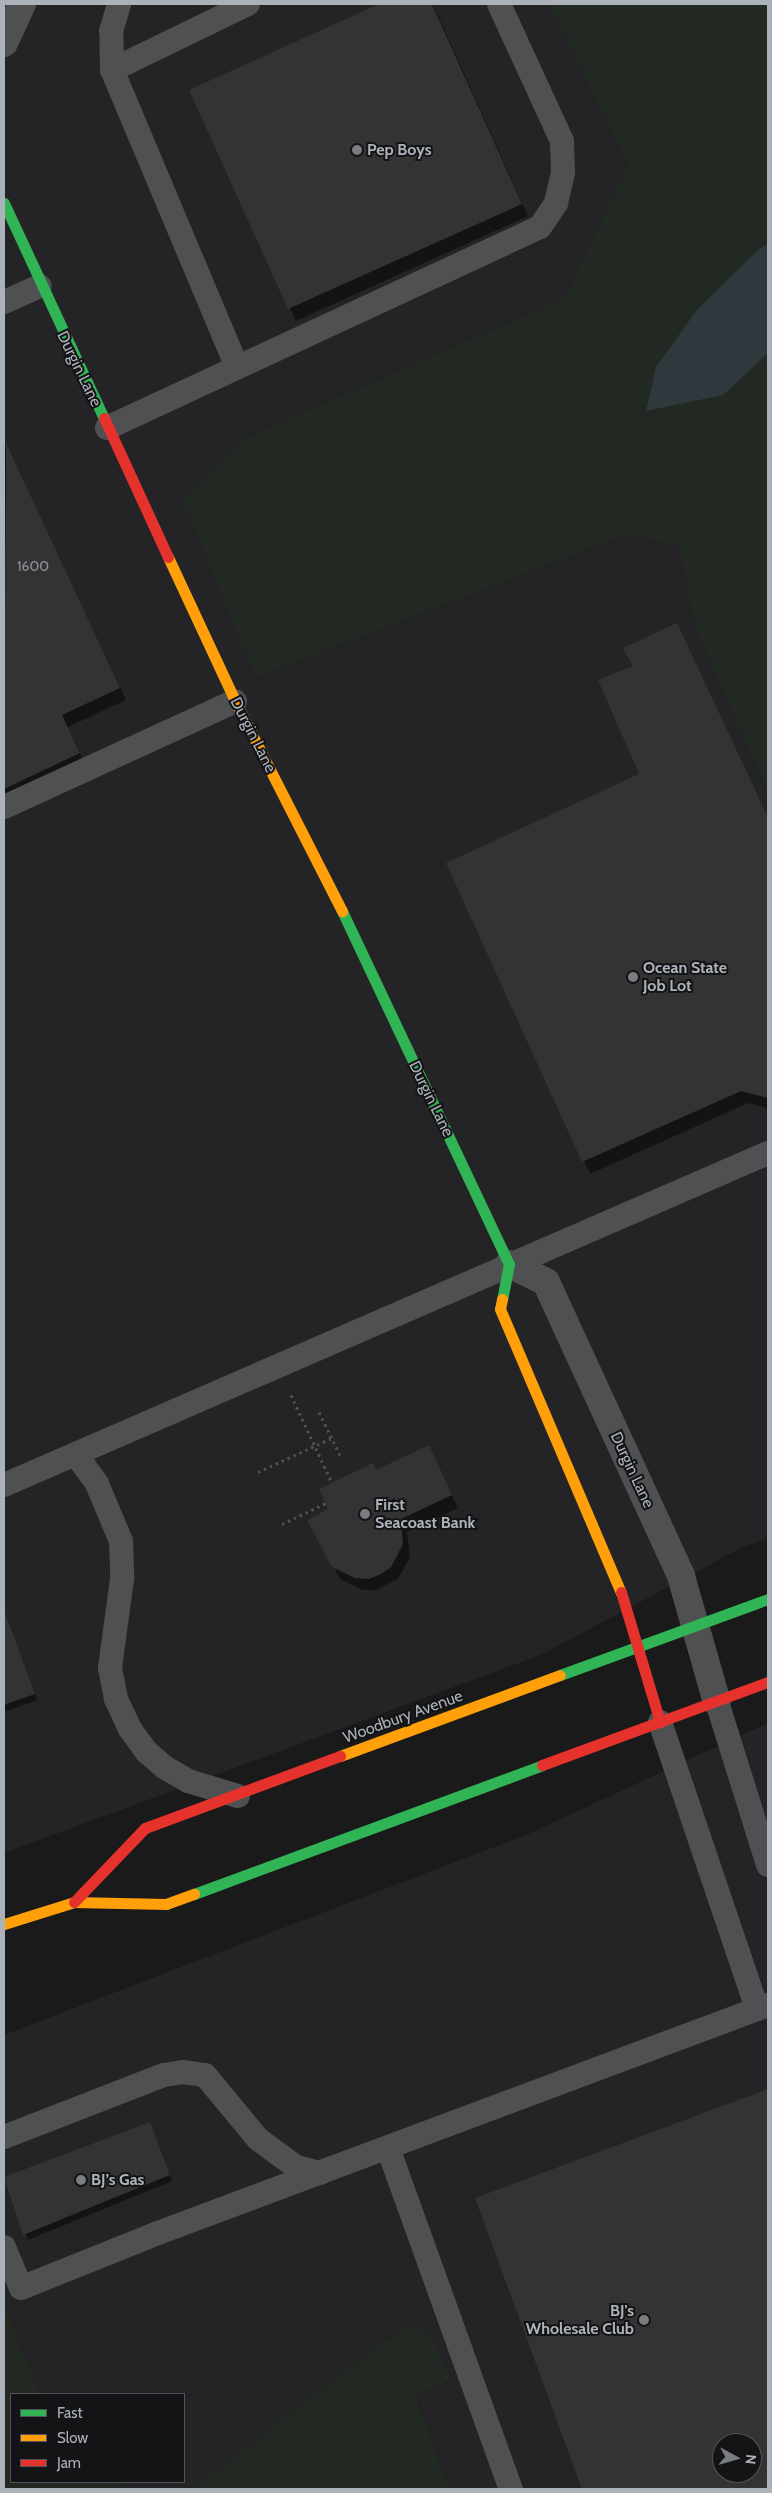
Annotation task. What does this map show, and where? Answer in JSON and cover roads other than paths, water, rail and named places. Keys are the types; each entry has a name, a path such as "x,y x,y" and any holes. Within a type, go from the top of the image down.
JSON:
{"street":[{"path":"4,43 22,4"},
{"name":"Durgin Lane","path":"4,203 40,286 235,702 325,876 509,1264 546,1282 681,1576 717,1702"},
{"path":"509,1264 500,1310 620,1588 660,1722"},
{"name":"Woodbury Avenue","path":"74,1902 145,1828 238,1796 768,1599"},
{"name":"Woodbury Avenue","path":"4,1924 74,1902 166,1904 768,1682"}],"lane":[{"path":"119,4 111,31 112,70 237,367"},
{"path":"112,70 248,4"},
{"path":"108,428 540,227 556,203 563,172 562,141 499,4"},
{"path":"4,302 40,286"},
{"path":"4,807 235,702"},
{"path":"4,1485 77,1456 509,1264 768,1153"},
{"path":"77,1456 97,1484 121,1542 122,1579 110,1668 116,1699 136,1737 147,1752 164,1767 188,1781 238,1796"},
{"path":"717,1702 768,1865"},
{"path":"4,2247 21,2288 55,2273 762,2007 660,1722"},
{"path":"4,2137 164,2075 183,2072 205,2075 258,2139 296,2167 320,2173"},
{"path":"378,2152 511,2489"}],"place":[{"name":"Pep Boys","path":"357,150"},
{"name":"Ocean State Job Lot","path":"633,977"},
{"name":"First Seacoast Bank","path":"365,1514"},
{"name":"BJ’s Gas","path":"81,2180"},
{"name":"BJ's Wholesale Club","path":"644,2320"}]}
